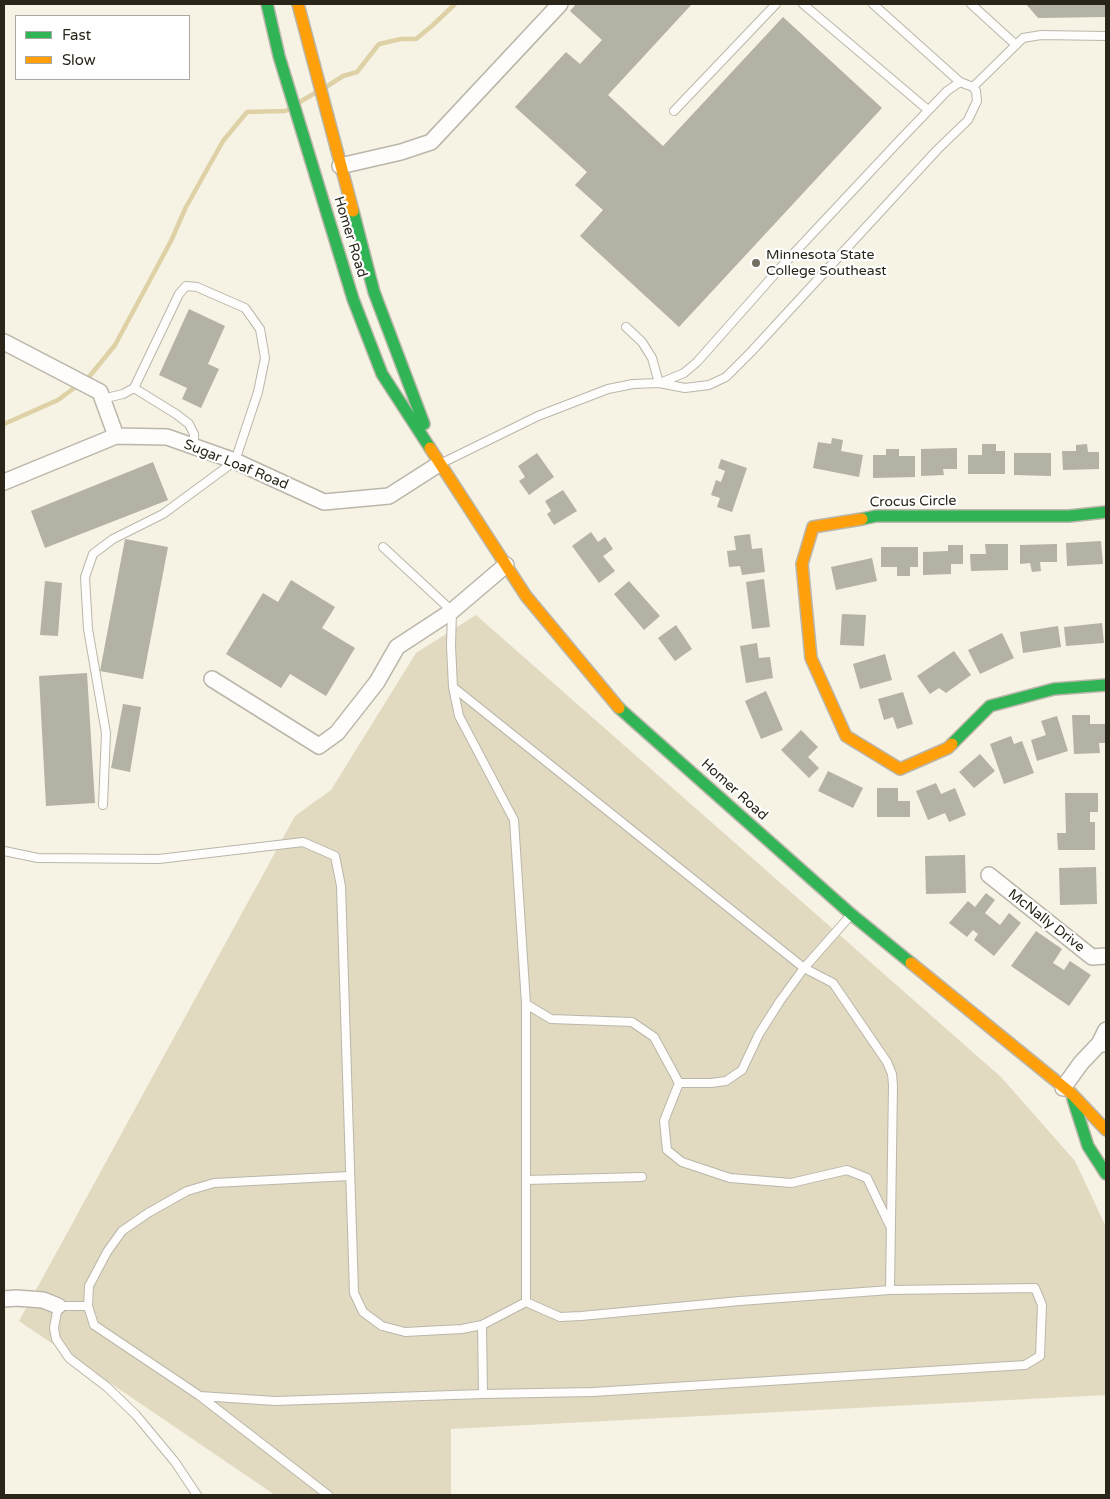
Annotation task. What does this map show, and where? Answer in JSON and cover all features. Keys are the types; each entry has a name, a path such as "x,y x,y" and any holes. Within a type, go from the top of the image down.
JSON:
{"street":[{"name":"Homer Road","path":"267,4 279,56 353,299 382,374 526,596 622,711 851,914 1068,1091 1106,1130"},
{"name":"Homer Road","path":"298,4 306,41 374,292 439,464"},
{"path":"340,166 433,144 560,4"},
{"path":"4,342 48,364 101,395 116,436 4,482"},
{"name":"Sugar Loaf Road","path":"116,436 167,437 235,461 324,502 388,496 439,464"},
{"name":"Crocus Circle","path":"1106,512 1069,516 876,516 822,525 813,527 802,564 811,658 846,736 900,769 948,748 990,706 1054,689 1106,685"},
{"path":"212,679 319,746 337,733 377,682 397,647 452,611 506,565"},
{"name":"McNally Drive","path":"989,875 1092,956 1106,956"},
{"path":"1106,1030 1102,1044 1081,1063 1068,1091 1088,1146 1106,1174"},
{"name":"Homer Road","path":"1068,1091 1105,1112"},
{"path":"4,1299 43,1300 58,1306"}],"lane":[{"path":"674,111 776,4"},
{"path":"803,4 928,110"},
{"path":"439,464 538,416 608,389 633,384 659,383 685,388 709,385 726,377 930,157 968,120 978,100 973,87 960,82 873,4"},
{"path":"971,4 1016,45"},
{"path":"973,87 1023,38 1041,35 1106,36"},
{"path":"659,383 684,373 697,362 781,267 928,110 947,91 960,82"},
{"path":"101,395 123,394 134,388 179,294 186,286 197,287 245,308 260,329 264,358 258,392 235,461 163,514 113,539 93,554 85,577 88,629 106,733 103,804"},
{"path":"626,327 642,342 652,358 659,383"},
{"path":"134,388 189,424 194,434 194,447"},
{"path":"384,547 452,611 453,687 459,716 514,820 526,1004 526,1302"},
{"path":"453,687 804,968 833,983 887,1062 892,1074 890,1290"},
{"path":"4,851 38,858 159,859 303,842 335,856 341,886 354,1293 363,1312 382,1326 405,1332 482,1326 526,1302"},
{"path":"679,1083 726,1081 742,1070 759,1034 780,1000 804,968 851,914"},
{"path":"526,1004 551,1019 632,1022 654,1037 679,1083"},
{"path":"679,1083 664,1121 667,1150 682,1162 730,1178 791,1183 847,1170 867,1178 891,1228"},
{"path":"328,1495 200,1396 94,1325 88,1306 89,1286 107,1252 122,1231 148,1213 187,1192 214,1183 350,1176"},
{"path":"526,1180 642,1177"},
{"path":"200,1396 275,1401 593,1392 1025,1365 1040,1356 1042,1305 1035,1288 890,1290 560,1317 526,1302"},
{"path":"88,1306 58,1306 54,1328 56,1339 69,1358 107,1387 136,1415 175,1462 197,1495"},
{"path":"482,1326 483,1394"}],"shaded area":[{"path":"476,615 1001,1077 1075,1161 1106,1227 1106,1395 451,1429 451,1495 275,1495 19,1321 295,816 331,790 416,653"}],"building":[{"path":"576,4 692,4 608,95 663,146 783,17 882,108 679,327 580,236 603,210 575,185 587,172 515,107 566,52 580,64 602,40 570,11"},
{"path":"1026,4 1106,4 1106,17 1038,18"},
{"path":"189,309 225,326 208,364 219,369 201,408 182,399 187,388 159,375"},
{"path":"832,438 843,440 841,451 863,455 859,477 813,468 818,442 831,444"},
{"path":"982,444 996,444 996,451 1005,451 1005,474 968,474 968,455 982,455"},
{"path":"1087,444 1088,452 1099,452 1099,469 1063,470 1062,451 1076,451 1076,445"},
{"path":"957,448 957,469 943,469 944,475 921,476 921,449"},
{"path":"886,449 899,449 899,456 915,456 915,477 873,478 873,455 886,455"},
{"path":"537,453 554,477 529,495 519,481 525,477 518,466"},
{"path":"1014,453 1051,453 1051,476 1014,475"},
{"path":"721,459 747,468 732,512 717,507 720,498 711,495 716,480 721,482 725,471 718,468"},
{"path":"153,462 168,500 45,548 31,511"},
{"path":"563,490 577,511 554,525 547,514 551,511 545,501"},
{"path":"591,532 598,542 605,537 613,549 603,556 615,571 599,583 572,546"},
{"path":"750,534 752,549 762,548 765,572 742,575 740,566 729,567 727,551 736,550 734,536"},
{"path":"125,539 168,547 143,679 100,671"},
{"path":"1101,541 1103,564 1067,566 1066,543"},
{"path":"985,544 1008,544 1008,570 971,571 970,554 986,554"},
{"path":"1057,544 1057,562 1040,562 1041,571 1032,572 1030,563 1020,564 1020,545"},
{"path":"948,545 963,545 963,564 951,564 951,574 923,575 923,552 948,551"},
{"path":"881,547 918,547 918,567 910,567 910,576 897,576 897,567 881,567"},
{"path":"872,558 877,581 836,590 831,567"},
{"path":"764,579 770,627 752,629 746,582"},
{"path":"291,580 335,607 322,628 355,648 326,696 290,674 281,688 226,654 263,593 278,602"},
{"path":"45,581 62,583 58,636 40,635"},
{"path":"629,581 660,616 644,630 614,594"},
{"path":"842,614 866,615 864,646 840,645"},
{"path":"1102,623 1104,643 1066,646 1064,627"},
{"path":"676,625 692,649 675,661 658,638"},
{"path":"1058,626 1061,647 1023,653 1020,632"},
{"path":"1002,633 1014,658 980,674 968,650"},
{"path":"757,643 759,658 770,657 773,678 746,683 740,646"},
{"path":"954,651 971,675 946,693 939,688 930,694 917,676"},
{"path":"885,654 892,680 860,689 853,664"},
{"path":"87,673 95,803 46,806 39,676"},
{"path":"766,691 783,730 761,739 745,701"},
{"path":"903,692 913,724 897,729 893,717 884,720 878,699"},
{"path":"123,704 141,707 130,772 111,768"},
{"path":"1072,715 1090,715 1090,724 1106,724 1106,743 1099,743 1100,753 1074,754"},
{"path":"1057,716 1068,751 1037,761 1031,740 1046,735 1041,721"},
{"path":"801,730 818,747 808,757 819,768 809,778 781,750"},
{"path":"1011,736 1014,744 1022,741 1034,773 1004,784 990,744"},
{"path":"980,754 995,771 974,788 959,772"},
{"path":"828,771 863,788 853,808 818,791"},
{"path":"936,783 941,794 955,788 966,815 949,822 945,813 928,820 916,791"},
{"path":"877,788 898,788 898,801 910,801 910,817 877,817"},
{"path":"1065,793 1098,793 1098,812 1090,812 1090,822 1095,822 1095,850 1058,850 1057,833 1066,833"},
{"path":"965,855 966,893 926,894 925,856"},
{"path":"1096,867 1097,904 1060,905 1059,868"},
{"path":"986,893 995,900 985,913 1000,925 1009,913 1021,923 994,956 974,940 978,934 973,930 967,937 949,923 968,901 975,907"},
{"path":"1036,931 1062,949 1053,963 1064,970 1070,961 1091,975 1069,1006 1011,966"}],"waterway":[{"path":"326,87 343,76 357,72 379,44 401,39 416,39 455,4"},
{"path":"298,103 315,93"},
{"path":"4,424 58,400 89,377 115,345 171,241 186,207 223,141 247,112 285,111 290,109"}],"traffic: fast":[{"path":"267,4 279,56 353,299 382,374 430,448"},
{"path":"353,211 374,292 424,424"},
{"path":"862,519 876,516 1069,516 1106,512"},
{"path":"952,744 990,706 1054,689 1106,685"},
{"path":"619,708 851,914 911,963"},
{"path":"1073,1099 1088,1146 1106,1174"}],"traffic: slow":[{"path":"298,4 353,211"},
{"path":"430,448 526,596 619,708"},
{"path":"862,519 813,527 802,564 811,658 846,736 900,769 948,748 952,744"},
{"path":"911,963 1072,1094 1106,1130"}],"place":[{"name":"Minnesota State College Southeast","path":"756,263"}]}
